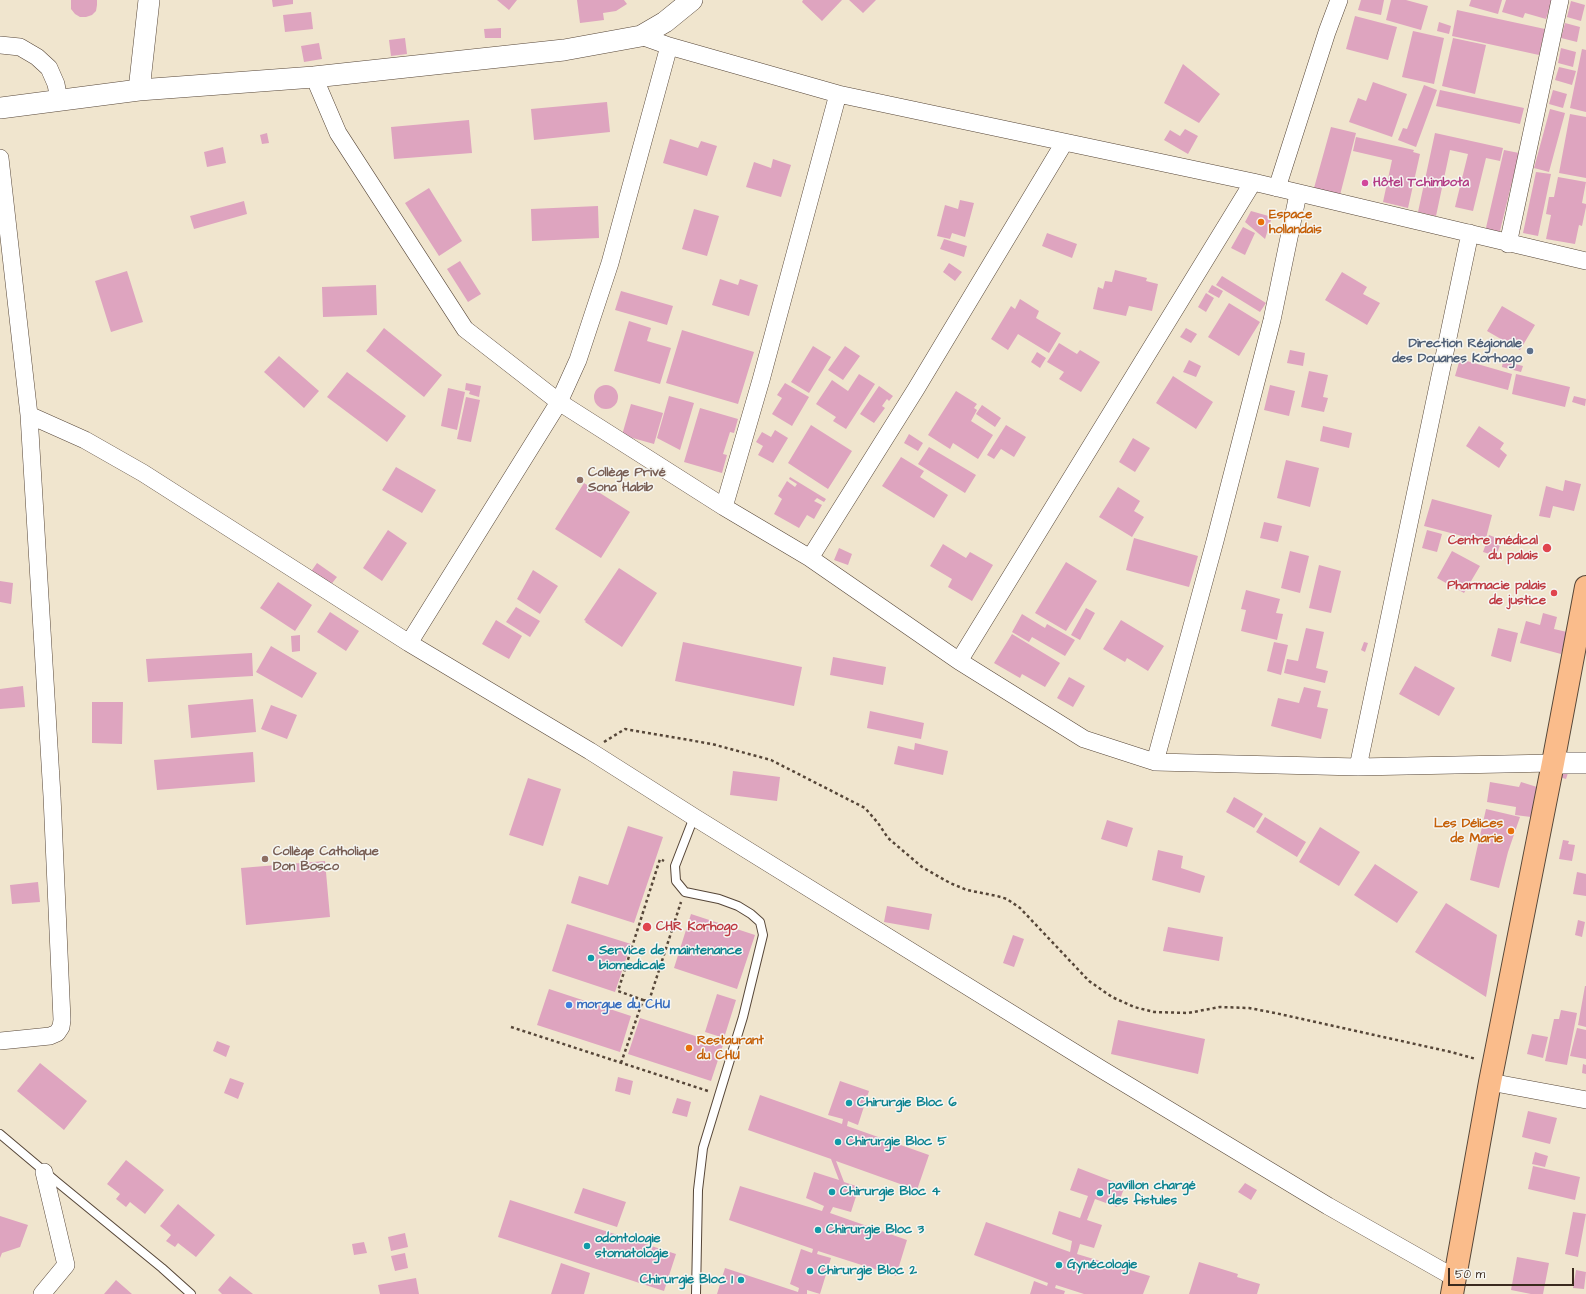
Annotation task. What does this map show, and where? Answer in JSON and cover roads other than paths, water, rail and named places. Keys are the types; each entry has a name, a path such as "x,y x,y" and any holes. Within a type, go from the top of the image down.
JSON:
{"main road":[{"path":"1453,1286 1492,1074 1586,587"}],"street":[{"path":"139,90 148,0"},
{"path":"0,108 139,90 314,77 564,50 641,36 665,22 692,0"},
{"path":"1277,188 1327,32 1339,0"},
{"path":"1508,244 1560,0"},
{"path":"641,36 669,46 838,94 1253,182 1298,194 1470,233 1508,244 1586,261"},
{"path":"0,45 20,47 37,57 49,68 56,84 59,100"},
{"path":"409,643 559,402 578,360 610,263 669,46"},
{"path":"314,77 338,133 465,330 559,402 724,507 810,558 960,661 1084,739 1155,762 1358,767 1586,763"},
{"path":"724,507 761,380 838,94"},
{"path":"810,558 924,375 1064,143"},
{"path":"0,158 29,415 52,796 62,1020 57,1033 50,1036 0,1041"},
{"path":"960,661 1253,182"},
{"path":"1155,762 1270,328 1298,194"},
{"path":"1358,767 1470,233"},
{"path":"29,415 84,440 143,473 409,643 590,750 694,817 1107,1073 1328,1206 1453,1286"},
{"path":"1492,1074 1586,1100"},
{"path":"42,1294 66,1265 44,1172"}],"lane":[{"path":"694,817 675,866 676,881 685,892 738,906 751,914 760,922 763,935 743,1017 703,1148 698,1190 696,1294"},
{"path":"0,1134 44,1172 162,1268 191,1294"}],"place":[{"name":"Hôtel Tchimbota","path":"1365,183"},
{"name":"Espace hollandais","path":"1261,222"},
{"name":"Direction Régionale des Douanes Korhogo","path":"1530,351"},
{"name":"Collège Privé Sona Habib","path":"580,480"},
{"name":"Centre médical du palais","path":"1547,548"},
{"name":"Pharmacie palais de justice","path":"1554,593"},
{"name":"Les Délices de Marie","path":"1511,831"},
{"name":"Collège Catholique Don Bosco","path":"265,859"},
{"name":"CHR Korhogo","path":"647,927"},
{"name":"Service de maintenance biomedicale","path":"591,958"},
{"name":"morgue du CHU","path":"569,1005"},
{"name":"Restaurant du CHU","path":"689,1048"},
{"name":"Chirurgie Bloc 6","path":"849,1103"},
{"name":"Chirurgie Bloc 5","path":"838,1142"},
{"name":"Chirurgie Bloc 4","path":"832,1192"},
{"name":"pavillon chargé des fistules","path":"1100,1193"},
{"name":"Chirurgie Bloc 3","path":"818,1230"},
{"name":"odontologie stomatologie","path":"587,1246"},
{"name":"Gynécologie","path":"1059,1265"},
{"name":"Chirurgie Bloc 2","path":"810,1271"},
{"name":"Chirurgie Bloc 1","path":"741,1280"}]}
